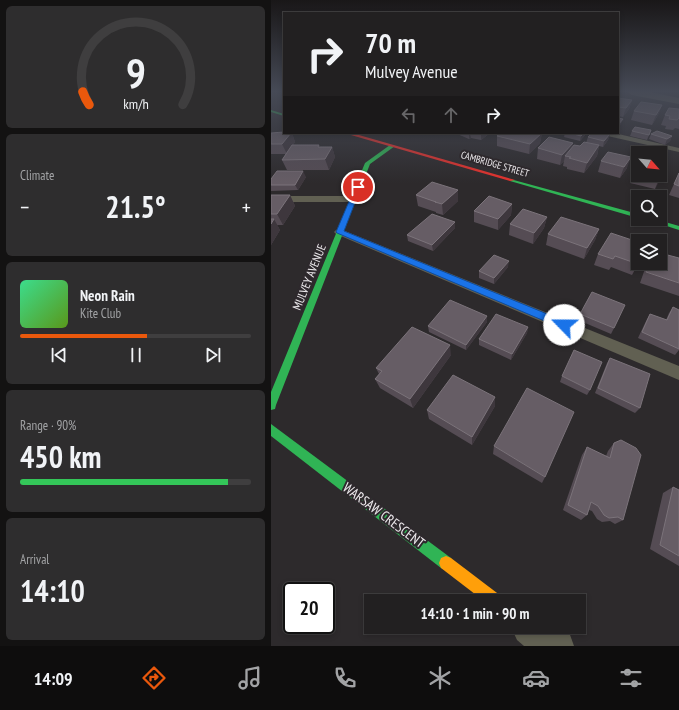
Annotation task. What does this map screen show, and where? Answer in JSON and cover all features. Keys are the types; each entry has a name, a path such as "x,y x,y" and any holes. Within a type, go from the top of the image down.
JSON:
{"street":[{"name":"CAMBRIDGE STREET","path":"349,134 631,214"},
{"name":"MULVEY AVENUE","path":"271,405 368,163 391,146"},
{"path":"667,225 679,228"},
{"name":"WARSAW CRESCENT","path":"271,429 487,594"}],"lane":[{"path":"607,134 679,150"},
{"path":"271,199 353,199"},
{"path":"340,232 679,373"}],"building":[{"path":"635,127 651,130 649,135 632,131"},
{"path":"657,131 672,136 667,139 651,134"},
{"path":"283,132 283,134 290,134 282,144 271,144 271,133"},
{"path":"500,134 541,134 530,144 497,136"},
{"path":"591,134 610,134 604,141 588,137"},
{"path":"549,137 573,143 562,155 538,148"},
{"path":"584,142 599,145 587,163 565,156 574,145 580,146"},
{"path":"292,145 319,145 318,147 332,147 325,159 282,160"},
{"path":"608,152 631,157 624,167 601,161"},
{"path":"277,171 303,171 295,185 271,185 271,179"},
{"path":"679,173 679,186 674,184"},
{"path":"432,182 458,190 442,204 416,195"},
{"path":"271,195 290,195 277,214 271,214"},
{"path":"489,196 512,204 498,219 474,211"},
{"path":"523,209 547,217 534,233 510,224"},
{"path":"432,214 455,222 432,245 407,235"},
{"path":"561,217 599,229 587,248 548,234"},
{"path":"611,233 631,240 631,262 615,256 613,259 598,254"},
{"path":"494,255 509,261 494,278 479,271"},
{"path":"667,255 679,258 679,283 646,272 647,270 667,270"},
{"path":"592,292 625,305 614,328 580,314"},
{"path":"450,300 487,316 466,345 428,326"},
{"path":"673,307 679,310 679,349 642,332 650,314 667,320"},
{"path":"496,314 528,327 512,354 479,339"},
{"path":"412,327 450,345 410,399 375,379 382,371 376,368"},
{"path":"574,350 602,362 590,390 562,376"},
{"path":"610,358 650,374 640,408 598,388"},
{"path":"453,375 495,397 472,437 427,410"},
{"path":"527,388 574,412 545,477 494,446"},
{"path":"621,440 636,448 641,455 623,520 618,517 609,518 604,515 598,506 591,502 587,515 568,505 587,447 610,458 614,443"},
{"path":"673,487 679,490 679,556 660,545"}],"traffic: fast":[{"path":"271,405 368,163 392,146"},
{"path":"512,180 631,214"},
{"path":"667,225 679,228"},
{"path":"271,429 446,563"}],"traffic: slow":[{"path":"446,563 487,594"}],"traffic: jam":[{"path":"350,134 512,180"}],"route":[{"path":"358,187 340,232 564,325"}]}
